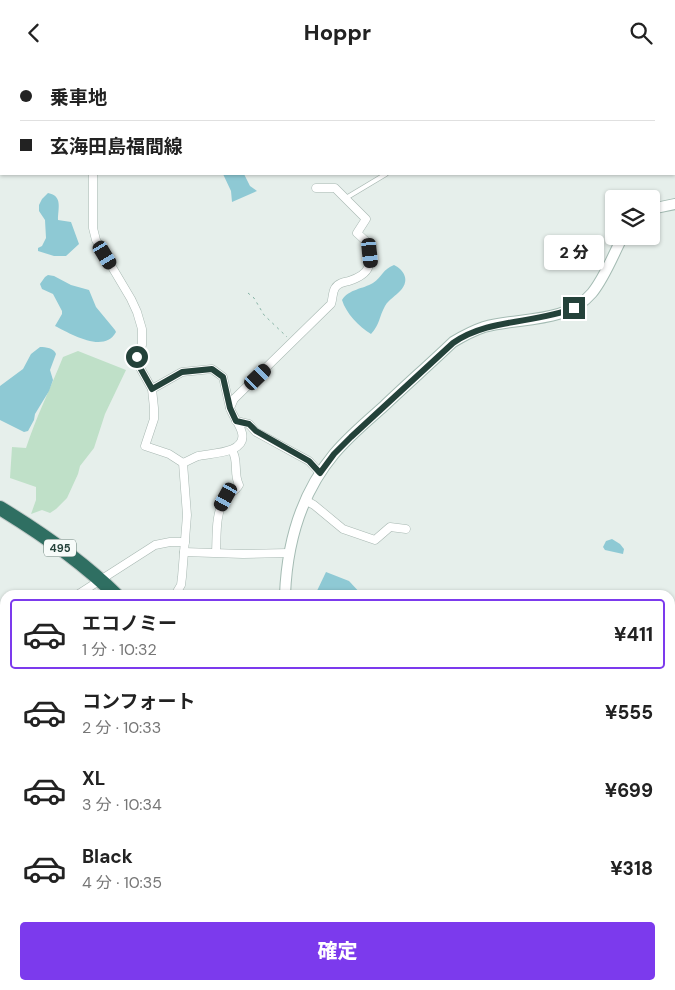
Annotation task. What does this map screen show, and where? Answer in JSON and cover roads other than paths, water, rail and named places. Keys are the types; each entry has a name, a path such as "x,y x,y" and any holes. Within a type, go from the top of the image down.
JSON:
{"highway":[{"name":"495","path":"0,508 58,547 111,590"}],"main road":[{"path":"660,207 675,204"},
{"path":"285,590 288,553 294,529 305,501 320,473 334,454 453,343 464,335 486,327 564,312 583,302 598,284 618,245"}],"street":[{"path":"93,175 93,228 96,240 137,312 142,329 142,345 137,357 138,364 152,389 154,419 145,446 169,454 183,463"},
{"path":"230,408 234,399 331,304 336,287 358,277 367,270 371,263 368,243 357,233 366,219 335,188 316,188"},
{"path":"152,389 182,372 212,369 223,377 230,408 243,434 243,439 232,450 198,456 183,463"},
{"path":"236,421 249,424 256,431 309,461 320,473"},
{"path":"216,552 218,515 221,505 226,497 237,489 239,485 235,477 235,455 232,450"},
{"path":"178,590 180,585 187,515 183,463"},
{"path":"305,501 314,505 343,529 376,540 390,527 406,529"},
{"path":"85,590 155,545 185,542"},
{"path":"184,552 216,552 221,554 288,553"}],"lane":[{"path":"346,199 384,175"}],"water":[{"path":"223,175 244,175 250,186 257,191 232,202 231,191"},
{"path":"48,193 58,200 58,220 71,222 79,244 66,256 54,256 38,251 38,248 42,246 46,238 45,220 39,211 39,205"},
{"path":"394,265 405,276 404,286 388,301 378,324 371,334 354,319 342,300 352,291 373,283 387,269"},
{"path":"48,275 89,290 96,307 116,332 111,338 96,342 78,337 55,326 62,311 53,294 42,289 40,284"},
{"path":"40,347 52,349 56,354 50,370 53,380 28,431 24,432 0,420 0,386 23,369 31,354"},
{"path":"612,539 624,549 623,554 605,550 603,547 606,541"},
{"path":"326,572 349,581 357,590 317,590"}]}
